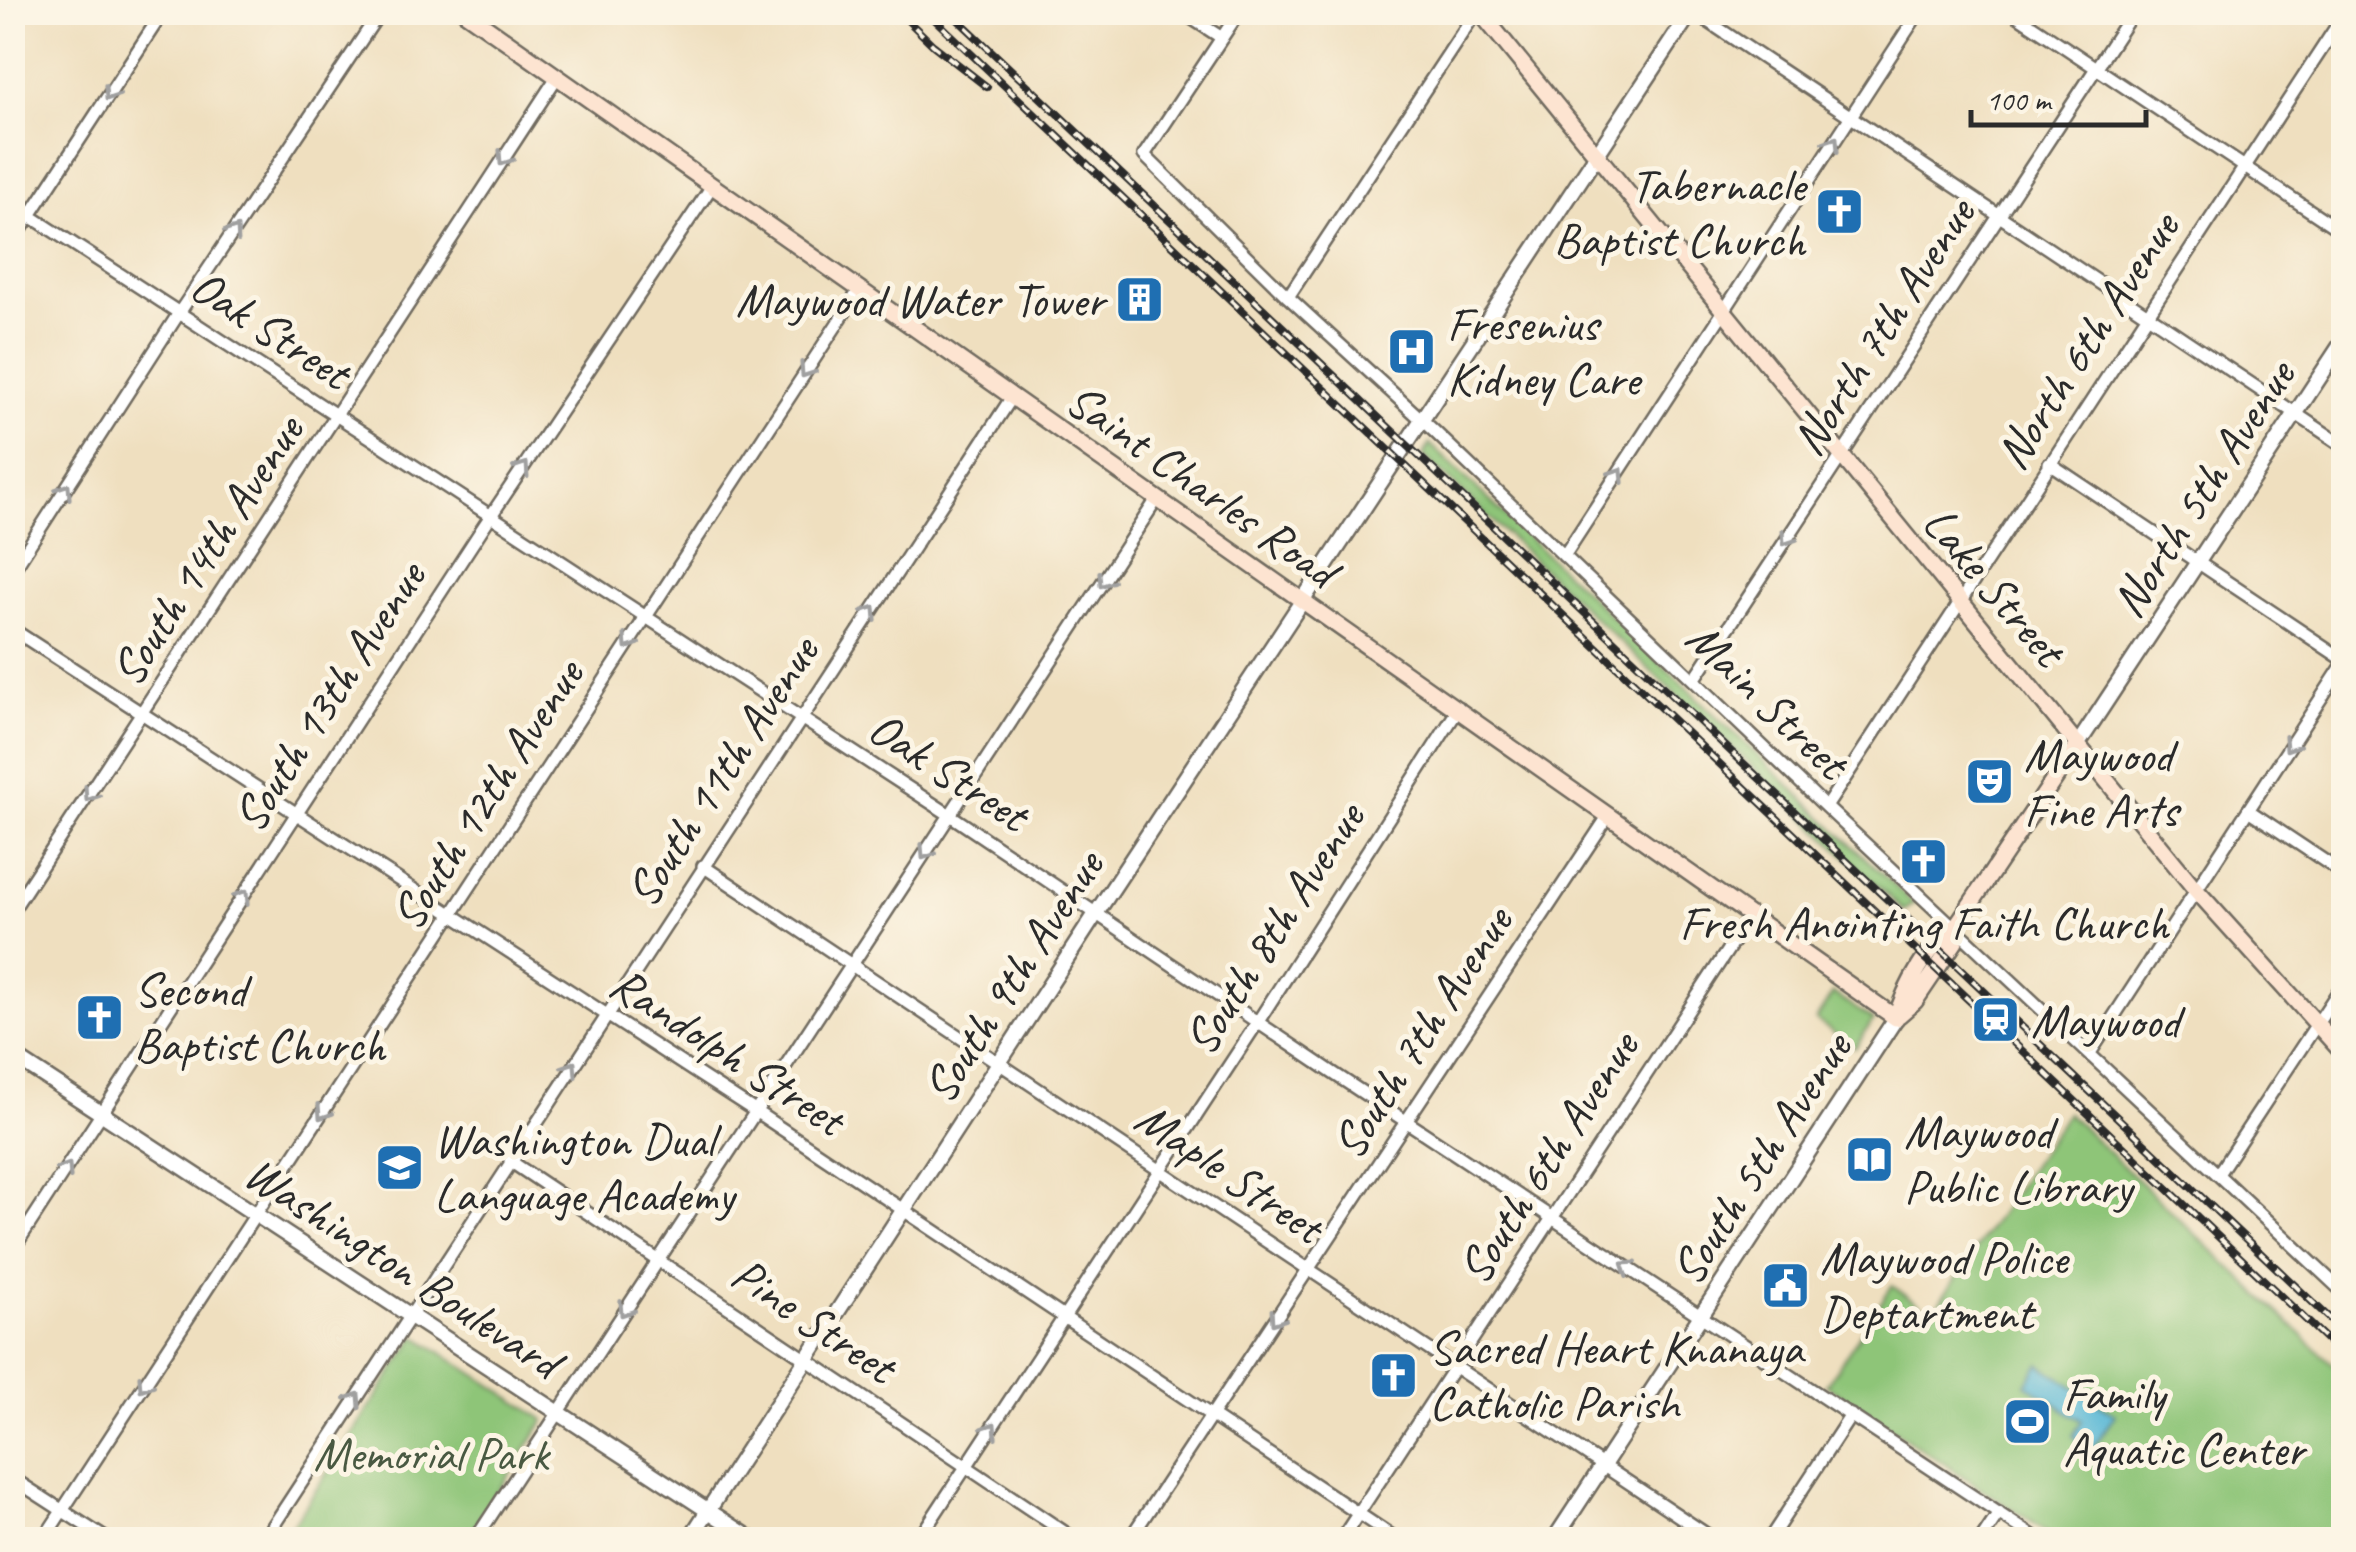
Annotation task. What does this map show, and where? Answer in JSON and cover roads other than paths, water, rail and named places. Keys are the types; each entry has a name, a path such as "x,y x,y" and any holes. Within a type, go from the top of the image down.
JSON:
{"main road":[{"name":"Saint Charles Road","path":"465,12 1896,1018"},
{"name":"Lake Street","path":"1478,12 2196,890 2344,1054"},
{"name":"North 5th Avenue","path":"1936,958 1955,942 1956,926 2078,744"},
{"name":"South 5th Avenue","path":"1896,1018 1914,1001 1936,958"}],"street":[{"path":"12,243 163,12"},
{"path":"12,572 380,12"},
{"path":"1182,12 1222,38 1238,12"},
{"path":"1288,297 1478,12"},
{"path":"1692,12 2344,446"},
{"name":"South 9th Avenue","path":"689,1540 1097,912 1692,12"},
{"path":"1564,556 1919,12"},
{"path":"2012,12 2344,234"},
{"name":"North 7th Avenue","path":"1694,680 2133,12"},
{"name":"North 6th Avenue","path":"1826,807 2341,16"},
{"name":"Main Street","path":"1222,38 1144,155 1288,297 1826,807 2344,1292"},
{"name":"South 14th Avenue","path":"12,911 557,77"},
{"name":"South 13th Avenue","path":"12,1250 491,516 712,186"},
{"name":"Oak Street","path":"12,204 950,815 2039,1540"},
{"name":"South 12th Avenue","path":"43,1540 860,289"},
{"name":"North 5th Avenue","path":"2078,744 2344,340"},
{"name":"South 11th Avenue","path":"264,1540 1012,397"},
{"path":"2050,464 2344,662 2090,1053"},
{"path":"475,1540 1157,499"},
{"name":"Randolph Street","path":"12,629 755,1111 1398,1540"},
{"name":"South 8th Avenue","path":"918,1540 1458,708"},
{"path":"2248,810 2344,874"},
{"name":"South 7th Avenue","path":"1128,1540 1609,815"},
{"name":"Maple Street","path":"703,866 1715,1540"},
{"name":"South 6th Avenue","path":"1342,1540 1750,916"},
{"path":"2218,1174 2344,983"},
{"name":"South 5th Avenue","path":"1554,1540 1896,1018"},
{"name":"Washington Boulevard","path":"12,1055 753,1540"},
{"name":"Pine Street","path":"510,1161 1076,1540"},
{"path":"1769,1540 1851,1415"},
{"path":"12,1478 108,1540"},
{"path":"1981,1540 1999,1513"}],"water":[{"path":"2040,1364 2115,1415 2092,1449 2073,1436 2082,1421 2026,1384"}],"railway":[{"path":"899,12 933,45 987,87"},
{"path":"927,12 2344,1356"},
{"path":"950,12 2344,1332"}],"place":[{"name":"Tabernacle Baptist Church","path":"1840,212"},
{"name":"Maywood Water Tower","path":"1139,299"},
{"name":"Fresenius Kidney Care","path":"1412,351"},
{"name":"Maywood Fine Arts","path":"1989,782"},
{"name":"Fresh Anointing Faith Church","path":"1924,862"},
{"name":"Second Baptist Church","path":"99,1017"},
{"name":"Maywood","path":"1996,1020"},
{"name":"Maywood Public Library","path":"1869,1159"},
{"name":"Washington Dual Language Academy","path":"399,1167"},
{"name":"Maywood Police Deptartment","path":"1785,1285"},
{"name":"Sacred Heart Knanaya Catholic Parish","path":"1394,1375"},
{"name":"Family Aquatic Center","path":"2028,1421"}],"park label":[{"name":"Memorial Park","path":"431,1453"}]}
